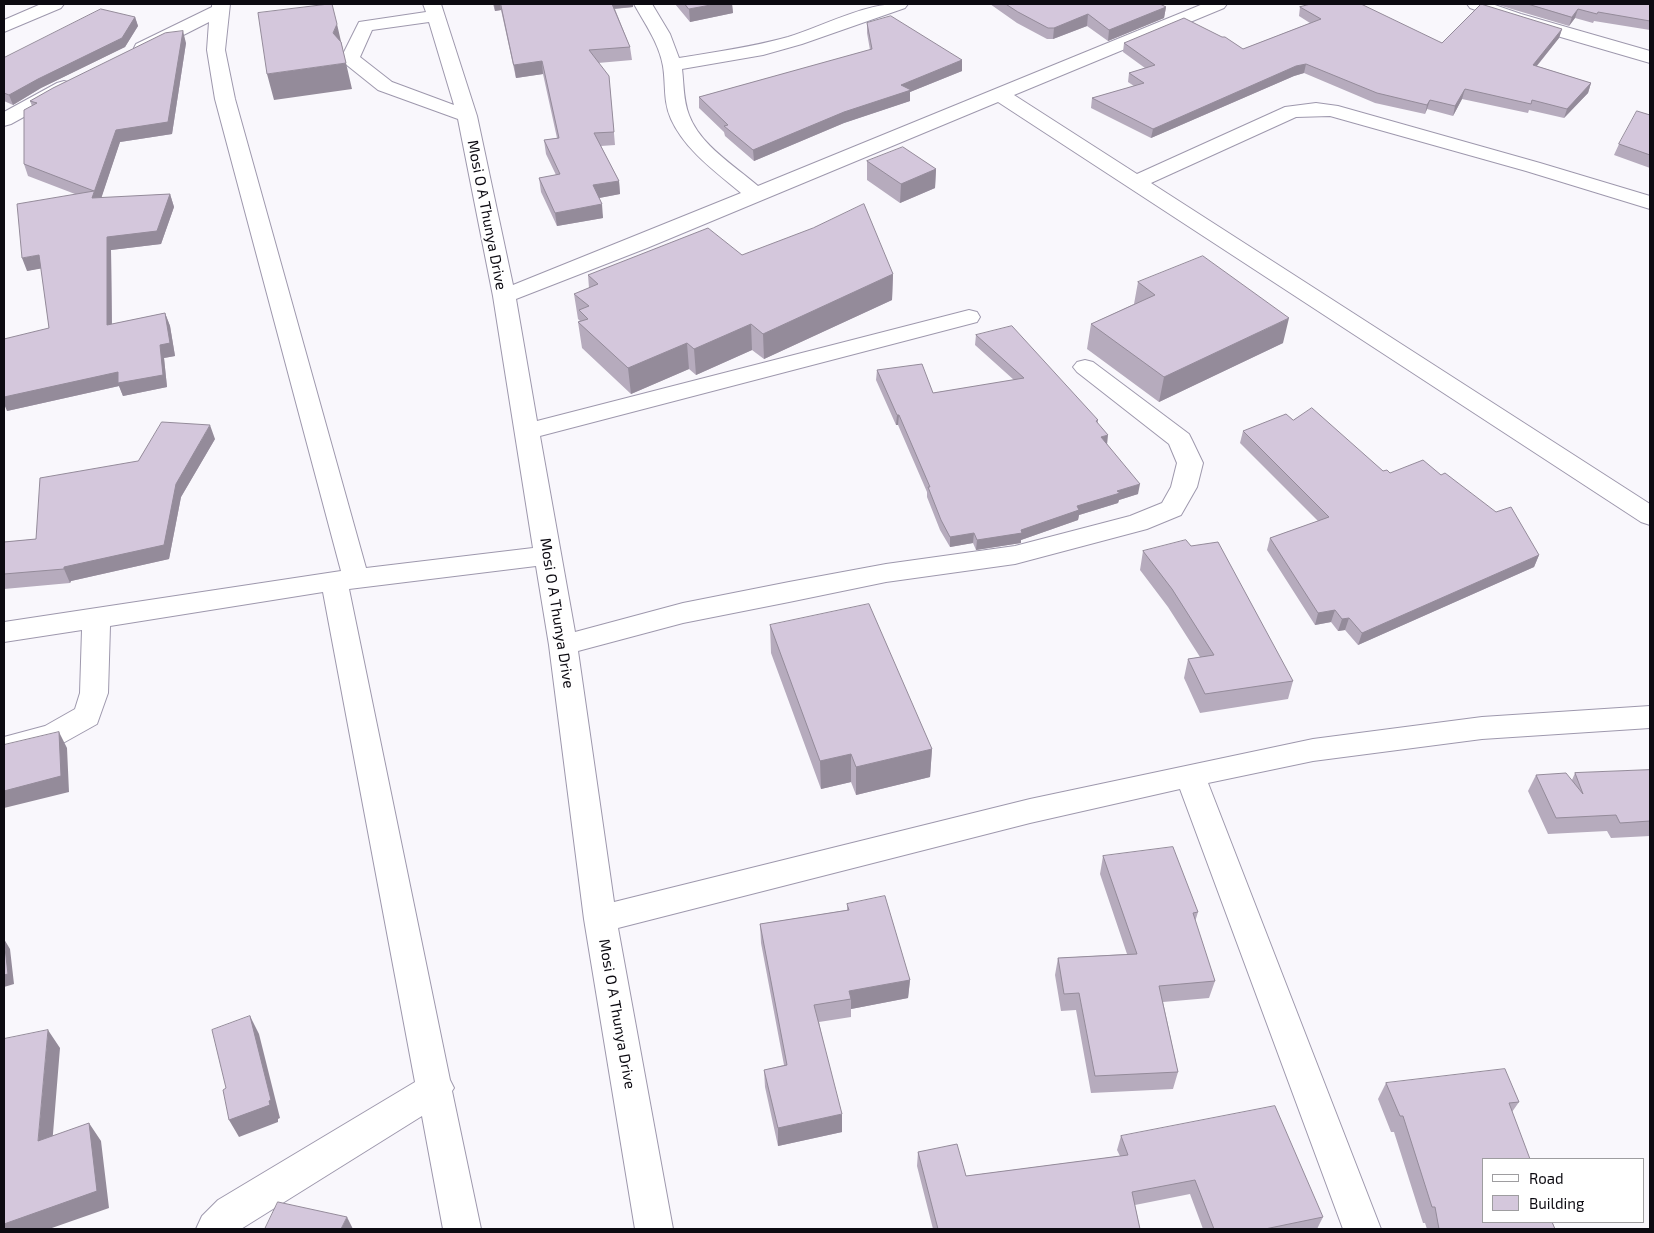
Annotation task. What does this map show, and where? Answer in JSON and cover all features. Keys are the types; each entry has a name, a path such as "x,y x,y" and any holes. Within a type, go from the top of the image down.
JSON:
{"street":[{"path":"4,27 55,4"},
{"path":"643,4 665,43 672,64 675,98 681,122 699,145 756,195"},
{"path":"672,64 764,49 796,40 900,4"},
{"path":"504,296 1001,95 1218,4"},
{"path":"1476,4 1515,18 1650,56"},
{"path":"130,54 220,7"},
{"path":"220,7 216,50 225,99 260,232 345,580 462,1229"},
{"path":"434,10 365,26 350,58 386,86 467,116"},
{"name":"Mosi O A Thunya Drive","path":"434,10 467,116 504,296 563,645 600,919 654,1229"},
{"path":"4,120 76,81"},
{"path":"1001,95 1650,516"},
{"path":"1134,183 1292,111 1316,109 1331,110 1533,167 1650,203"},
{"path":"528,431 969,317"},
{"path":"563,645 683,613 886,573 1015,555 1138,523 1172,509 1184,487 1190,463 1180,440 1085,367"},
{"path":"4,632 345,580 549,555"},
{"path":"4,748 53,736 87,716 94,693 96,617"},
{"path":"600,919 1030,811 1313,750 1473,729 1650,717"},
{"path":"1190,775 1362,1229"},
{"path":"215,1229 231,1213 436,1088"}],"building":[{"path":"332,4 337,24 333,33 341,42 346,63 267,74 258,13"},
{"path":"501,4 612,4 630,47 589,50 609,76 614,132 594,133 619,181 593,185 602,204 555,213 539,178 560,174 544,140 559,138 542,61 514,65"},
{"path":"685,4 716,4 689,9"},
{"path":"1006,4 1160,4 1166,7 1109,30 1088,14 1054,28 1048,28"},
{"path":"1311,4 1361,4 1442,43 1481,4 1562,29 1533,65 1591,83 1567,109 1532,100 1531,104 1465,89 1455,106 1430,100 1427,105 1377,93 1306,64 1296,66 1153,129 1092,98 1144,83 1129,73 1155,65 1124,43 1184,18 1225,37 1243,49 1321,19 1300,7"},
{"path":"1528,4 1650,4 1650,21 1598,12 1597,14 1578,9 1572,17"},
{"path":"101,9 135,17 122,38 9,95 4,93 4,58"},
{"path":"891,16 962,60 901,85 911,90 844,112 753,150 724,126 728,125 699,97 872,49 867,23"},
{"path":"183,31 168,122 116,130 92,198 170,194 157,231 107,237 107,325 165,313 170,343 160,345 163,375 118,383 118,372 4,397 4,339 49,328 39,255 22,258 17,204 94,191 24,164 24,110 37,103 30,101 53,88 165,33"},
{"path":"1637,111 1650,115 1650,155 1619,144"},
{"path":"903,147 936,169 901,184 867,161"},
{"path":"864,204 893,274 763,334 751,324 694,349 687,343 628,368 578,322 588,319 579,310 589,306 574,294 598,284 588,275 708,228 742,255 813,228"},
{"path":"1203,256 1289,318 1164,377 1091,324 1155,295 1138,282"},
{"path":"1012,326 1098,420 1096,421 1108,435 1101,437 1140,484 1117,491 1120,493 1077,506 1079,510 1021,530 1022,533 977,540 974,533 950,537 941,520 928,487 930,487 899,415 897,415 877,370 922,364 933,393 1024,378 976,335"},
{"path":"1312,408 1383,471 1387,470 1390,473 1423,460 1441,475 1445,473 1496,512 1511,507 1539,555 1362,633 1349,618 1342,619 1335,610 1318,613 1270,538 1329,517 1243,431 1286,414 1293,420"},
{"path":"162,422 210,425 176,484 164,545 64,567 64,569 4,574 4,542 36,539 40,478 138,461"},
{"path":"1186,540 1191,546 1218,542 1293,681 1205,694 1188,659 1214,655 1172,589 1143,551"},
{"path":"869,604 932,749 856,767 851,754 820,761 770,625"},
{"path":"59,732 61,776 4,791 4,745"},
{"path":"1650,770 1650,821 1620,823 1616,815 1556,818 1536,775 1566,773 1583,794 1575,773"},
{"path":"1173,847 1198,912 1193,913 1215,981 1159,986 1178,1072 1095,1076 1079,993 1064,994 1058,958 1137,954 1103,856"},
{"path":"885,896 910,980 849,991 851,999 814,1005 842,1114 778,1128 764,1070 787,1065 760,924 849,910 847,904"},
{"path":"4,939 8,974 4,975"},
{"path":"250,1016 271,1100 269,1101 270,1105 229,1120 223,1090 226,1088 212,1030"},
{"path":"48,1030 38,1141 89,1123 97,1191 4,1224 4,1039"},
{"path":"1505,1069 1519,1102 1509,1103 1530,1158 1482,1158 1482,1223 1552,1223 1555,1229 1439,1229 1435,1207 1432,1207 1403,1116 1400,1116 1386,1083"},
{"path":"1275,1106 1323,1217 1265,1229 1214,1229 1195,1180 1132,1192 1140,1229 938,1229 918,1152 957,1144 966,1176 1128,1155 1121,1136"},
{"path":"278,1202 347,1217 341,1229 265,1229"}]}
